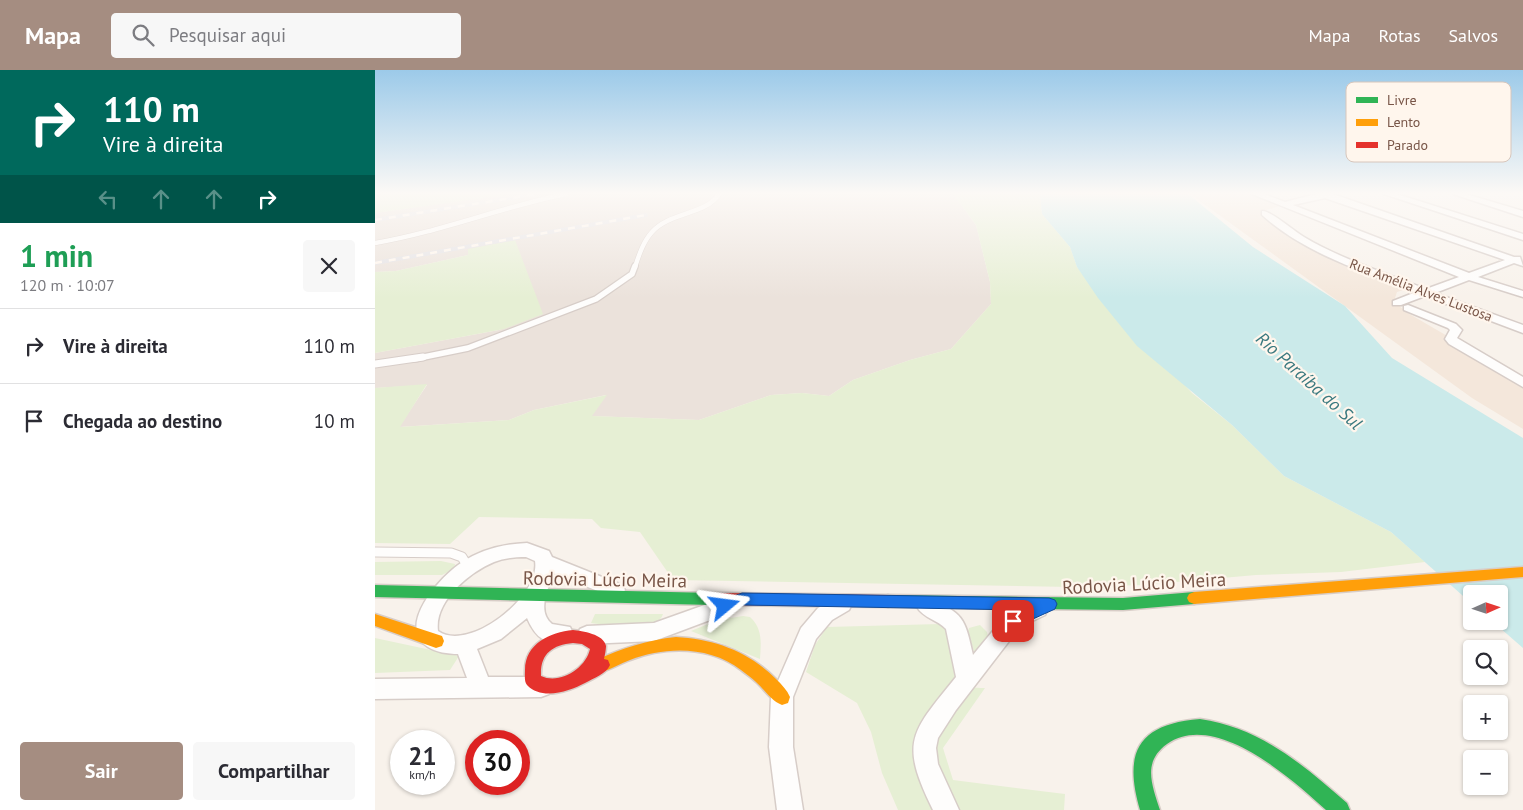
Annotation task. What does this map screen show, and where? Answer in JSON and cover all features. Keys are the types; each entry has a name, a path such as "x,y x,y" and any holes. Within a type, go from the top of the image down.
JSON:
{"main road":[{"name":"Rodovia Lúcio Meira","path":"375,591 635,598 850,599 1049,604 1167,602 1523,572"},
{"path":"375,620 436,642"},
{"path":"579,678 588,670 598,652 594,639 582,634 567,635 545,647 532,664 533,680 538,685 547,687 569,684 641,647 661,643 683,642 713,649 743,661 769,680 782,697"},
{"path":"1150,810 1142,776 1144,755 1149,747 1165,734 1193,727 1215,728 1254,743 1303,779 1340,810"}],"street":[{"name":"Rua Amélia Alves Lustosa","path":"1286,229 1302,240 1326,253 1523,329"},
{"path":"1345,229 1469,276 1523,294"},
{"path":"1426,229 1520,260"},
{"path":"1496,229 1523,237"},
{"path":"1520,260 1423,292 1402,305 1452,326 1455,330 1453,341 1523,383"},
{"path":"545,562 543,575 534,595 517,615 495,633 464,644 436,642 430,635 428,617 441,593 467,567 492,555 518,550 536,552 545,562 635,598"},
{"path":"534,595 537,618 542,629 550,632 582,634 645,633 663,630 742,599"},
{"path":"790,810 781,747 782,697 808,634 825,614 850,599"},
{"path":"917,602 948,617 956,625 967,679"},
{"path":"947,810 929,773 923,748 933,725 1013,621 1049,604"},
{"path":"464,644 482,689"},
{"path":"375,689 547,687"}],"lane":[{"path":"375,243 439,229"},
{"path":"375,364 428,357 468,348 596,299 632,274 644,242 655,229"},
{"path":"375,552 451,553 466,560 467,567"}],"shaded area":[{"path":"375,229 977,229 990,282 991,304 951,349 910,360 853,380 829,396 802,393 771,395 699,420 591,416 606,395 534,410 509,420 399,427 427,385 375,388 375,353 499,330 542,314 468,249 468,255 396,271 375,272"},
{"path":"1238,229 1290,229 1330,254 1413,287 1397,292 1394,301 1406,312 1523,380 1523,429 1472,398"}],"green space":[{"path":"977,229 1054,229 1070,247 1077,267 1192,393 1232,425 1284,476 1391,532 1425,562 1341,572 1256,575 1142,585 1072,587 673,580 640,532 601,528 592,519 479,517 450,544 375,543 375,388 427,384 400,427 509,420 534,410 607,395 592,416 699,420 771,395 802,393 829,396 853,380 910,360 951,349 991,304 990,282"},
{"path":"515,240 543,314 504,329 375,353 375,272 396,271 468,255 468,249"},
{"path":"441,561 455,564 454,569 442,575 375,575 375,562"},
{"path":"595,614 663,614 659,620 652,624 631,627 591,623"},
{"path":"743,616 750,617 759,631 760,659 691,631 718,620"},
{"path":"940,624 950,633 952,639 954,675 964,684 985,688 943,748 953,780 1065,794 1064,810 898,810 882,773 871,732 857,703 806,672 815,645 827,627"},
{"path":"980,625 987,632 988,636 979,654 975,655 968,631 969,628"},
{"path":"375,638 459,656 450,670 375,673"}],"water":[{"name":"Rio Paraíba do Sul","path":"1054,229 1230,229 1253,247 1345,306 1392,358 1523,438 1523,648 1502,630 1508,630 1508,585 1463,585 1463,596 1391,532 1284,476 1232,425 1137,346 1098,298 1077,267 1070,247"}],"railway":[{"path":"375,263 570,229"}],"traffic: fast":[{"path":"375,591 713,599"},
{"path":"888,601 1123,604 1194,598"},
{"path":"1150,810 1142,772 1145,754 1150,746 1173,731 1200,727 1223,731 1245,739 1266,751 1306,780 1340,810"}],"traffic: slow":[{"path":"1194,598 1523,572"},
{"path":"375,620 436,641"},
{"path":"602,665 652,646 676,643 699,645 721,651 742,662 763,677 782,697"}],"traffic: jam":[{"path":"713,599 888,601"},
{"path":"579,678 596,659 598,646 591,640 573,636 554,640 546,645 534,660 533,680 541,685 550,686 568,683 577,679 586,674 602,665"}],"route":[{"path":"725,606 742,599 850,599 1049,604 1013,621"}]}
